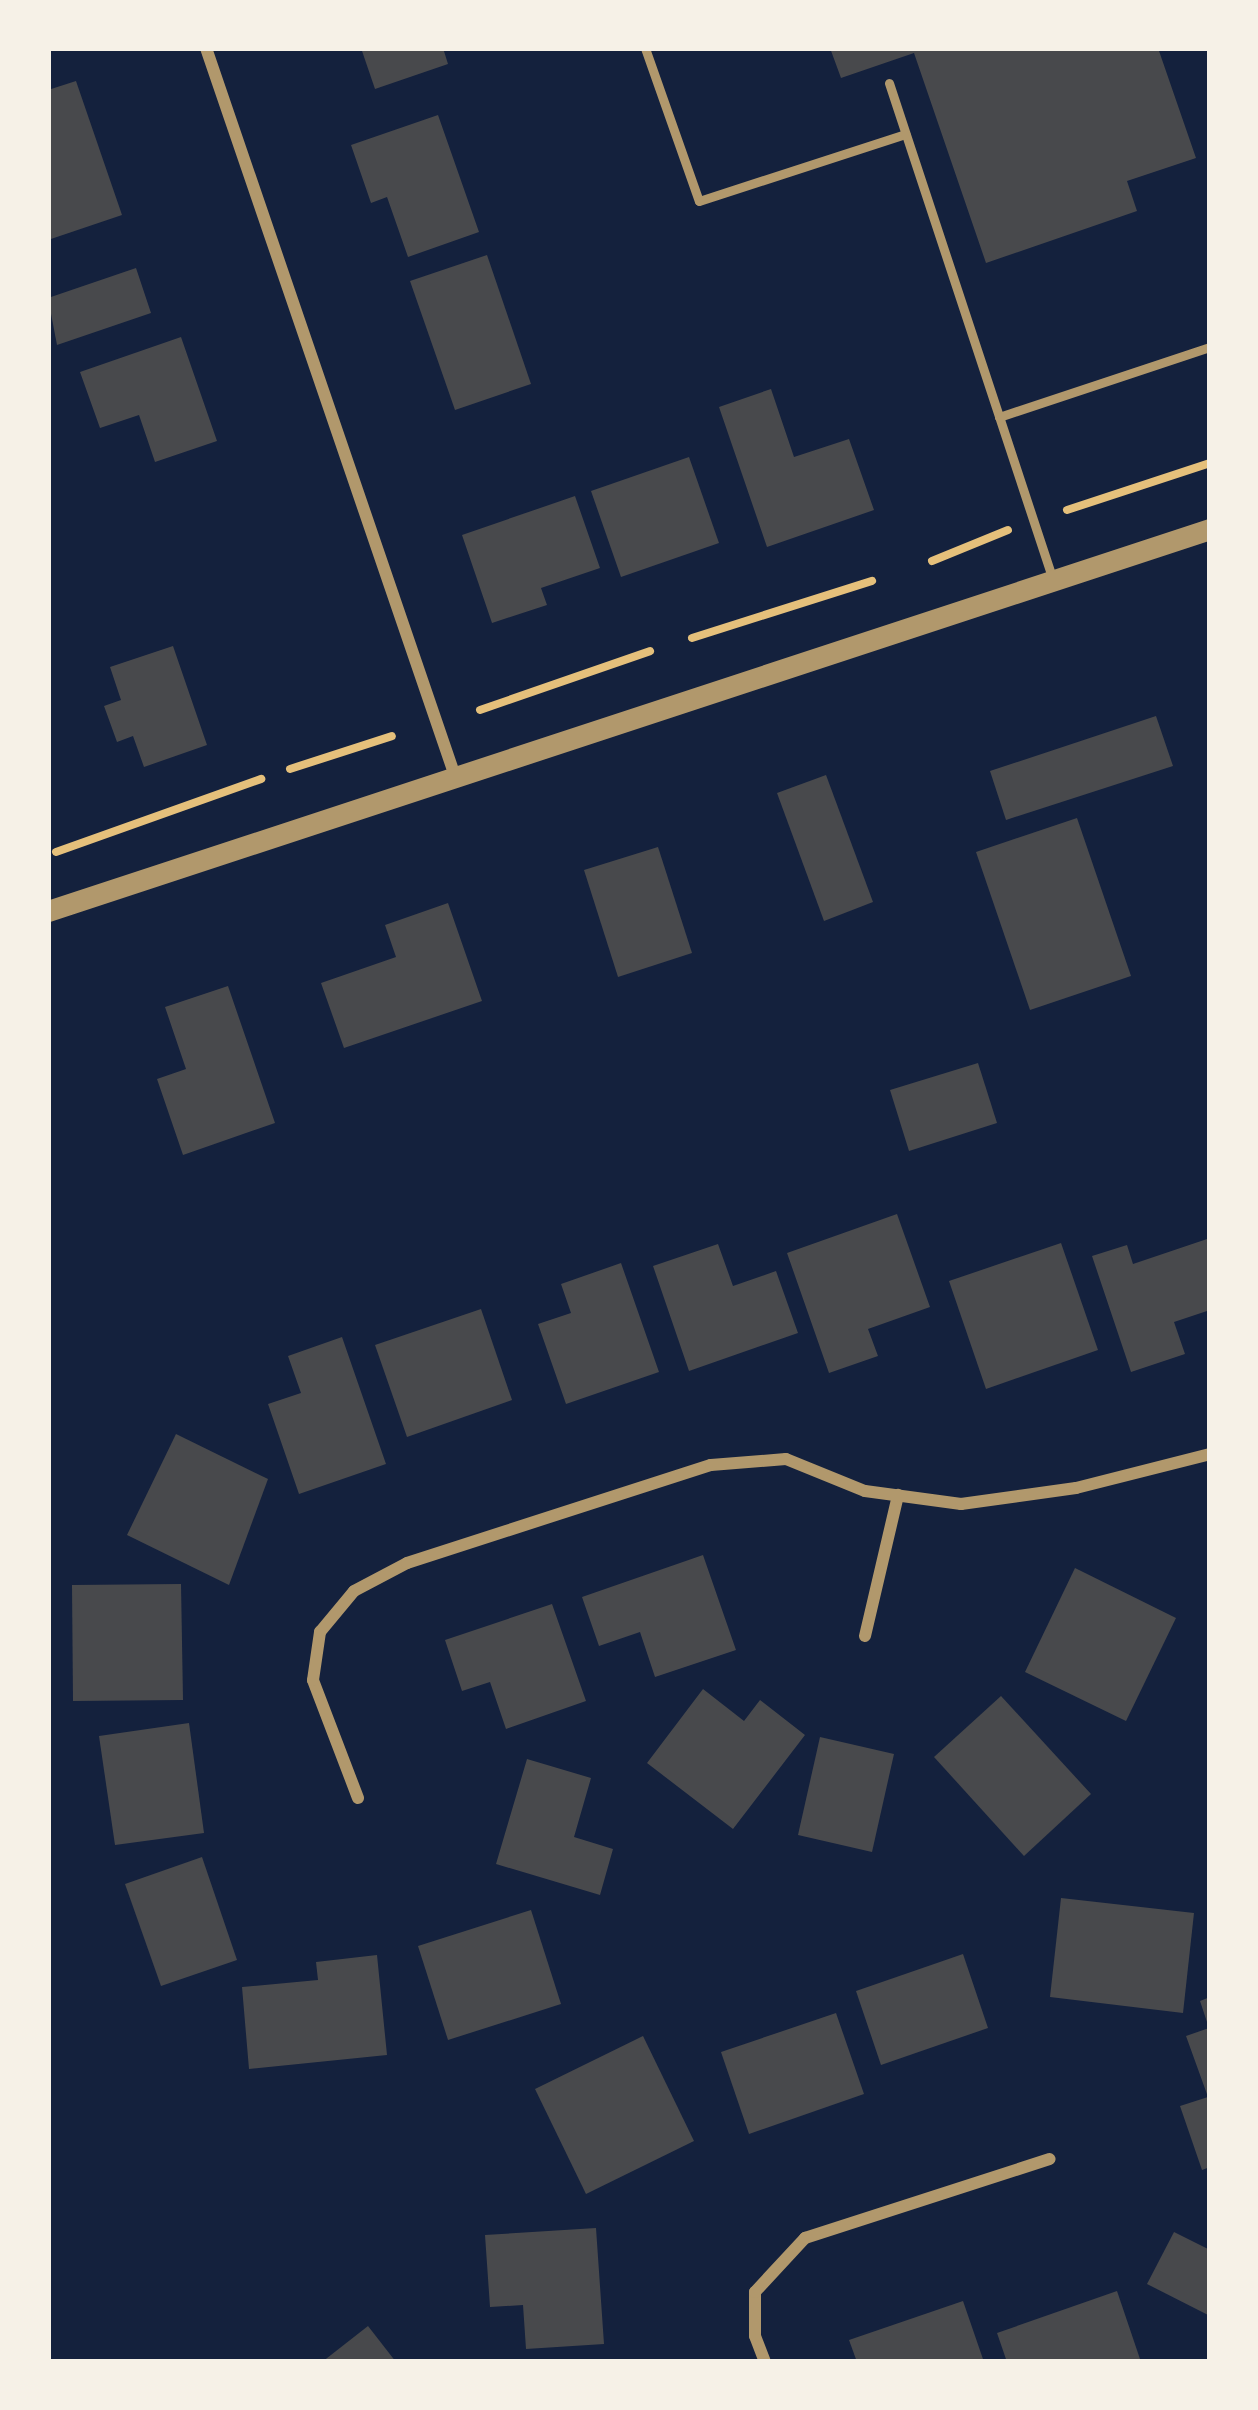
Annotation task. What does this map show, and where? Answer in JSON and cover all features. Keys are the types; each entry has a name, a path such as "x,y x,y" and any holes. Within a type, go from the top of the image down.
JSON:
{"street":[{"path":"206,48 454,776"},
{"path":"48,911 1210,529"},
{"path":"358,1798 313,1680 320,1632 354,1591 407,1563 711,1465 786,1459 898,1495 961,1504 1076,1488 1210,1454"},
{"path":"866,1636 898,1495"},
{"path":"765,2362 755,2336 755,2292 805,2238 1050,2159"}],"lane":[{"path":"645,48 699,201 905,134"},
{"path":"889,83 1053,580"},
{"path":"999,417 1210,347"}],"path":[{"path":"1067,511 1210,463"},
{"path":"932,561 1010,530"},
{"path":"692,638 872,581"},
{"path":"480,710 650,651"},
{"path":"290,769 392,736"},
{"path":"56,852 261,778"}],"building":[{"path":"361,48 443,48 448,64 375,89"},
{"path":"830,48 1158,48 1196,158 1127,181 1137,211 986,263 914,53 841,78"},
{"path":"76,81 122,215 48,240 48,90"},
{"path":"438,115 479,232 408,257 387,197 371,203 351,145"},
{"path":"487,255 531,384 455,410 410,281"},
{"path":"136,268 151,313 57,345 48,298"},
{"path":"181,337 217,441 155,462 139,415 100,428 80,372"},
{"path":"771,389 794,457 849,439 874,510 767,547 719,407"},
{"path":"689,457 719,543 621,577 591,491"},
{"path":"575,496 600,568 541,588 547,605 492,623 462,535"},
{"path":"173,646 207,745 144,767 133,736 117,742 104,706 121,700 110,667"},
{"path":"1156,716 1173,766 1006,820 990,771"},
{"path":"826,775 873,902 824,921 777,793"},
{"path":"1077,818 1131,976 1030,1010 976,852"},
{"path":"658,847 692,953 618,977 584,870"},
{"path":"448,903 482,1001 344,1048 321,983 396,957 385,925"},
{"path":"228,986 275,1123 183,1155 157,1079 186,1069 165,1007"},
{"path":"978,1063 997,1123 909,1151 890,1090"},
{"path":"897,1214 930,1307 868,1329 878,1356 829,1373 787,1253"},
{"path":"1210,1238 1210,1310 1174,1322 1185,1354 1131,1372 1092,1256 1127,1245 1133,1264"},
{"path":"1061,1243 1098,1350 986,1389 949,1281"},
{"path":"718,1244 733,1286 776,1271 798,1333 689,1371 653,1266"},
{"path":"621,1263 659,1372 566,1404 538,1324 571,1313 561,1284"},
{"path":"481,1309 512,1400 407,1437 375,1345"},
{"path":"342,1337 386,1464 299,1494 268,1404 301,1393 288,1356"},
{"path":"176,1434 268,1479 229,1585 127,1535"},
{"path":"703,1555 736,1650 655,1677 640,1632 599,1646 582,1597"},
{"path":"1075,1568 1176,1618 1126,1721 1025,1672"},
{"path":"181,1584 183,1700 73,1701 72,1585"},
{"path":"552,1604 586,1701 506,1729 490,1682 462,1691 445,1640"},
{"path":"703,1689 744,1721 760,1700 805,1735 733,1829 647,1763"},
{"path":"1001,1696 1091,1794 1024,1856 934,1757"},
{"path":"189,1723 204,1833 115,1845 99,1736"},
{"path":"820,1737 894,1754 872,1852 798,1835"},
{"path":"527,1759 591,1778 574,1837 613,1849 600,1895 496,1864"},
{"path":"202,1857 237,1960 161,1986 125,1884"},
{"path":"1061,1898 1194,1913 1183,2013 1050,1997"},
{"path":"531,1910 561,2004 448,2040 418,1946"},
{"path":"963,1954 988,2028 881,2065 856,1991"},
{"path":"377,1955 387,2055 249,2069 242,1987 318,1980 316,1962"},
{"path":"1210,1997 1210,2167 1202,2170 1180,2106 1208,2097 1186,2036 1209,2028 1200,2001"},
{"path":"836,2013 864,2094 749,2134 721,2052"},
{"path":"643,2036 694,2141 586,2194 535,2089"},
{"path":"596,2228 604,2344 526,2349 523,2305 490,2307 485,2235"},
{"path":"1174,2232 1210,2250 1210,2316 1147,2284"},
{"path":"1117,2291 1141,2362 1007,2362 997,2333"},
{"path":"963,2301 984,2362 857,2362 849,2340"},
{"path":"368,2326 396,2362 322,2362"}]}
